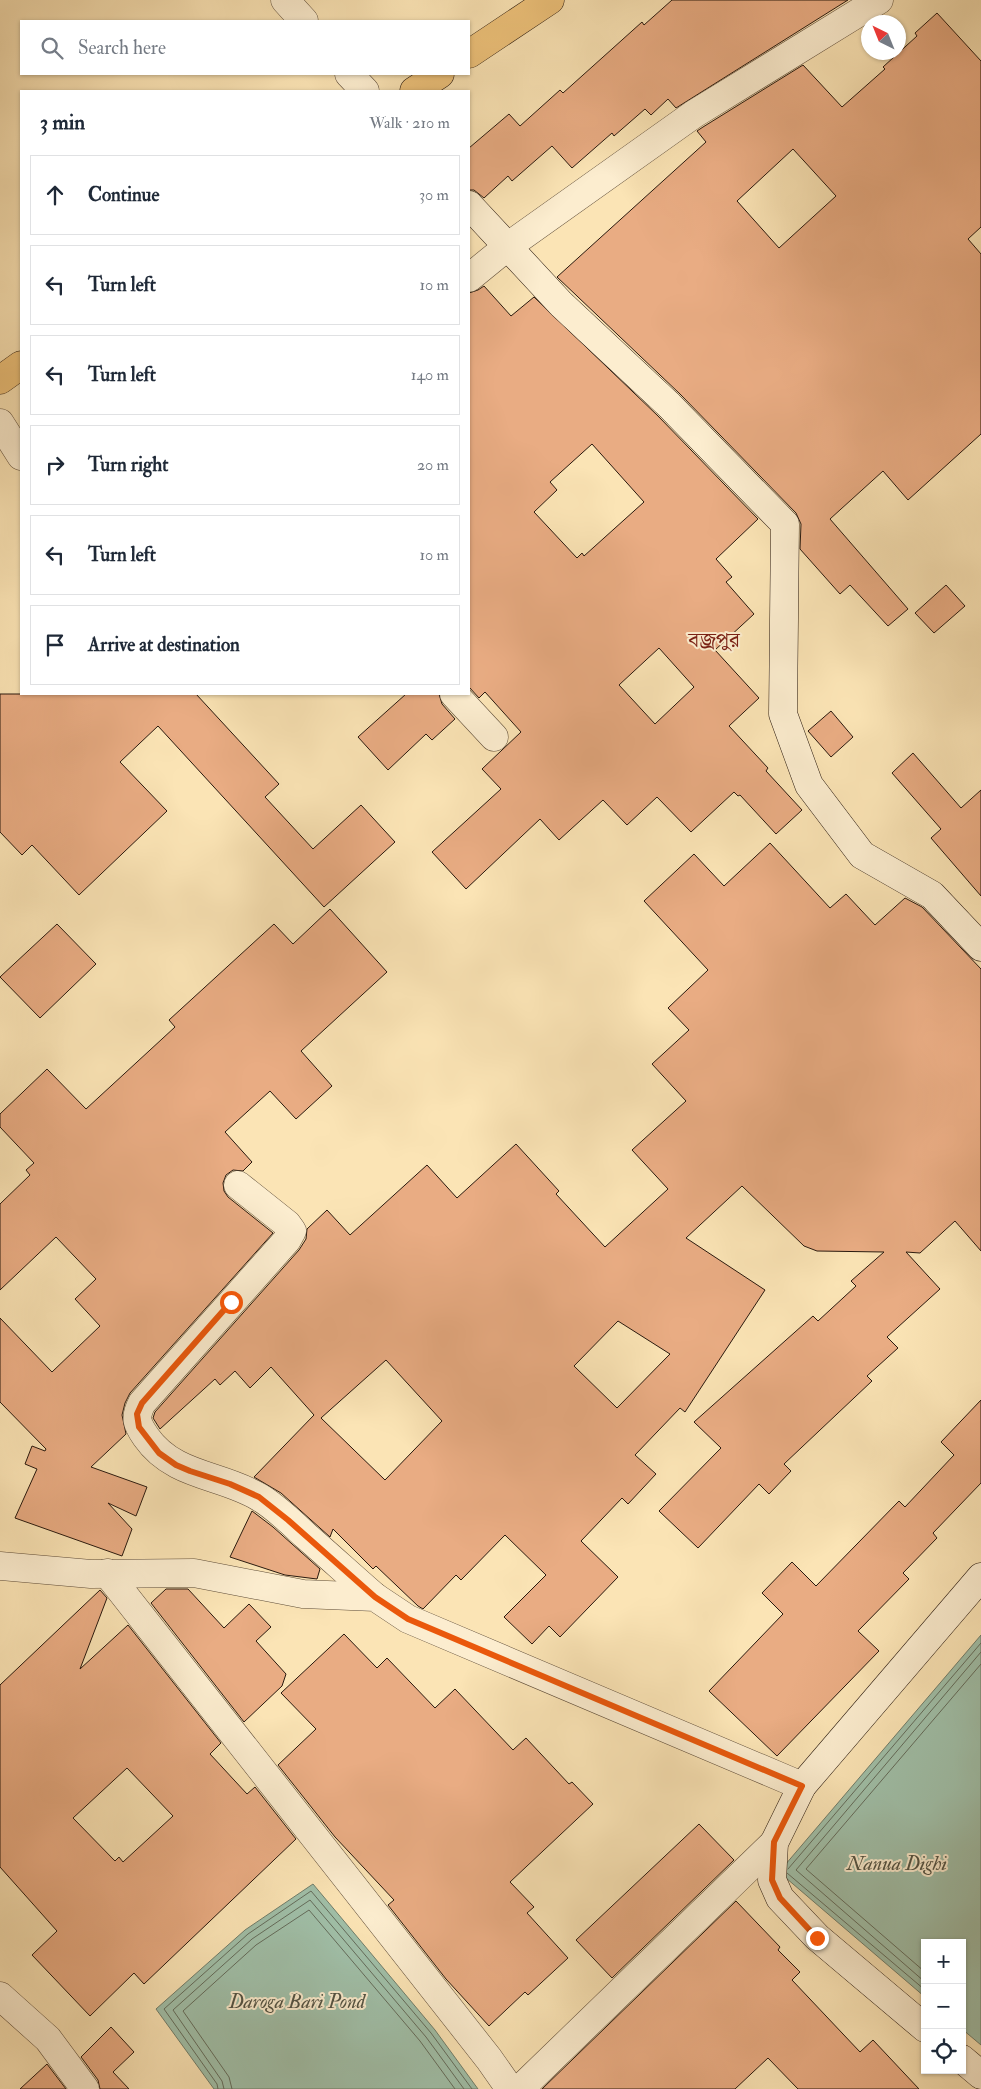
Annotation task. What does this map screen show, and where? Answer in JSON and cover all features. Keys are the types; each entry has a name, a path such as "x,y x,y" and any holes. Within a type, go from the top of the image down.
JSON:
{"highway":[{"path":"470,53 550,0"},
{"path":"416,90 438,75"},
{"path":"0,380 20,365"}],"street":[{"path":"285,0 303,20"},
{"path":"470,277 508,247 694,114 879,0"},
{"path":"350,75 364,90"},
{"path":"470,206 561,304 669,405 785,524 782,714 809,785 862,855 932,895 981,948"},
{"path":"0,423 20,454"},
{"path":"455,695 494,737"},
{"path":"238,1185 287,1224 292,1231 288,1240 142,1403 137,1414 139,1427 159,1453 176,1465 208,1478 230,1484 259,1497 288,1520 375,1597 408,1619 802,1786"},
{"path":"0,1566 107,1573 194,1573 303,1594 375,1597"},
{"path":"107,1573 477,2043 510,2089"},
{"path":"520,2089 774,1842 802,1786 981,1577"},
{"path":"774,1842 772,1880 780,1898 817,1938 921,2025"},
{"path":"0,1996 48,2039 85,2089"},
{"path":"966,2062 981,2075"}],"water":[{"name":"Nanua Dighi","path":"981,1635 981,2045 966,2032 966,1939 921,1939 921,1994 779,1872"},
{"name":"Daroga Bari Pond","path":"313,1884 435,2030 478,2089 214,2089 156,2009 245,1930"}],"building":[{"path":"672,0 848,0 676,108 668,99 651,115 645,109 614,136 612,133 572,168 552,146 512,181 508,176 484,198 474,190 470,190 470,147 509,114 520,126 560,90 563,93 642,22 644,25"},
{"path":"937,13 981,61 981,227 968,239 981,254 981,434 908,500 883,471 830,519 908,609 888,626 850,585 840,594 800,549 801,524 796,513 680,394 557,277 706,142 697,131 803,65 842,107 885,69 883,67 891,60 906,60 906,46 917,36 915,33","holes":["793,149 836,196 779,248 737,201"]},
{"path":"484,286 511,316 534,297 658,416 758,519 716,559 732,577 726,582 754,614 715,650 759,698 729,726 768,768 766,771 802,810 776,834 740,795 738,796 734,792 691,832 657,797 627,825 603,800 559,840 540,819 466,889 432,852 501,789 482,769 521,732 485,692 479,698 470,688 470,293","holes":["592,444 644,502 584,556 582,553 577,558 534,512 557,490 550,482","659,648 694,687 655,724 619,685"]},
{"path":"946,585 965,606 934,633 915,613"},
{"path":"0,694 197,695 279,784 265,797 313,849 361,805 395,842 324,907 158,726 120,762 167,811 79,895 32,845 22,855 0,832"},
{"path":"405,695 439,695 442,704 455,719 432,740 426,734 388,770 358,737"},
{"path":"831,711 853,737 831,757 808,731"},
{"path":"913,753 961,808 981,790 981,896 931,838 941,829 892,773"},
{"path":"770,843 830,908 846,894 875,925 905,898 922,907 981,969 981,1251 955,1221 920,1253 906,1252 940,1289 887,1337 898,1348 867,1376 872,1381 784,1464 791,1471 769,1494 759,1484 698,1548 659,1511 721,1448 694,1422 813,1316 818,1321 856,1286 851,1281 884,1252 817,1251 804,1246 742,1186 686,1238 765,1290 685,1412 680,1408 635,1455 656,1474 628,1504 622,1498 581,1541 618,1577 560,1637 549,1626 532,1644 504,1617 546,1575 505,1535 461,1580 456,1575 423,1609 376,1566 373,1569 333,1529 330,1537 281,1493 254,1477 314,1415 271,1367 250,1388 235,1371 220,1385 215,1379 160,1429 153,1418 155,1412 299,1250 306,1239 307,1229 327,1210 350,1235 427,1165 457,1198 516,1144 559,1191 556,1194 605,1247 668,1189 632,1150 686,1101 652,1064 689,1030 668,1008 708,970 644,901 694,854 724,886","holes":["618,1321 670,1354 617,1408 574,1366","386,1360 442,1421 385,1480 321,1418"]},
{"path":"330,909 387,972 301,1051 332,1086 296,1119 270,1091 225,1132 252,1162 243,1171 233,1170 226,1175 223,1183 224,1191 228,1197 273,1233 130,1393 122,1415 126,1434 91,1467 147,1487 136,1516 108,1503 132,1529 122,1556 15,1518 37,1469 25,1464 32,1446 45,1451 46,1449 0,1402 0,1318 52,1372 100,1326 75,1299 96,1279 56,1237 0,1290 0,1204 30,1175 26,1170 34,1163 0,1127 0,1114 47,1069 86,1109 175,1027 169,1020 274,924 293,944"},
{"path":"57,924 96,964 40,1018 0,977"},
{"path":"981,1400 981,1483 933,1533 937,1538 903,1573 909,1579 858,1631 879,1651 777,1756 709,1691 783,1614 762,1593 792,1562 816,1586 899,1501 905,1507 954,1455 941,1442"},
{"path":"252,1511 320,1569 317,1579 285,1575 230,1557"},
{"path":"166,1589 188,1589 224,1628 249,1604 271,1627 256,1641 286,1674 282,1686 244,1722 151,1603"},
{"path":"100,1590 107,1598 80,1669 128,1625 221,1743 210,1754 247,1794 255,1787 296,1839 144,1984 134,1973 90,2016 32,1955 57,1931 0,1867 0,1685","holes":["127,1768 173,1816 123,1862 119,1857 115,1861 73,1818"]},
{"path":"344,1634 377,1668 387,1658 435,1708 455,1689 513,1750 526,1738 569,1784 572,1782 593,1804 510,1882 534,1907 527,1913 568,1958 528,1995 525,1992 489,2026 446,1979 388,1905 394,1900 335,1837 278,1765 316,1729 281,1693"},
{"path":"699,1824 734,1860 612,1978 576,1940"},
{"path":"736,1901 780,1947 778,1950 800,1972 792,1980 860,2052 873,2040 919,2089 798,2089 768,2058 735,2089 542,2089"},
{"path":"111,2027 134,2052 113,2072 129,2089 100,2089 98,2080 81,2057"},
{"path":"47,2064 66,2089 20,2089"}],"district":[{"name":"বজ্রপুর","path":"714,640"}],"route":[{"path":"231,1302 142,1403 137,1414 139,1427 159,1453 176,1465 208,1478 230,1484 259,1497 288,1520 375,1597 408,1619 802,1786 774,1842 772,1880 780,1898 817,1938"}]}
